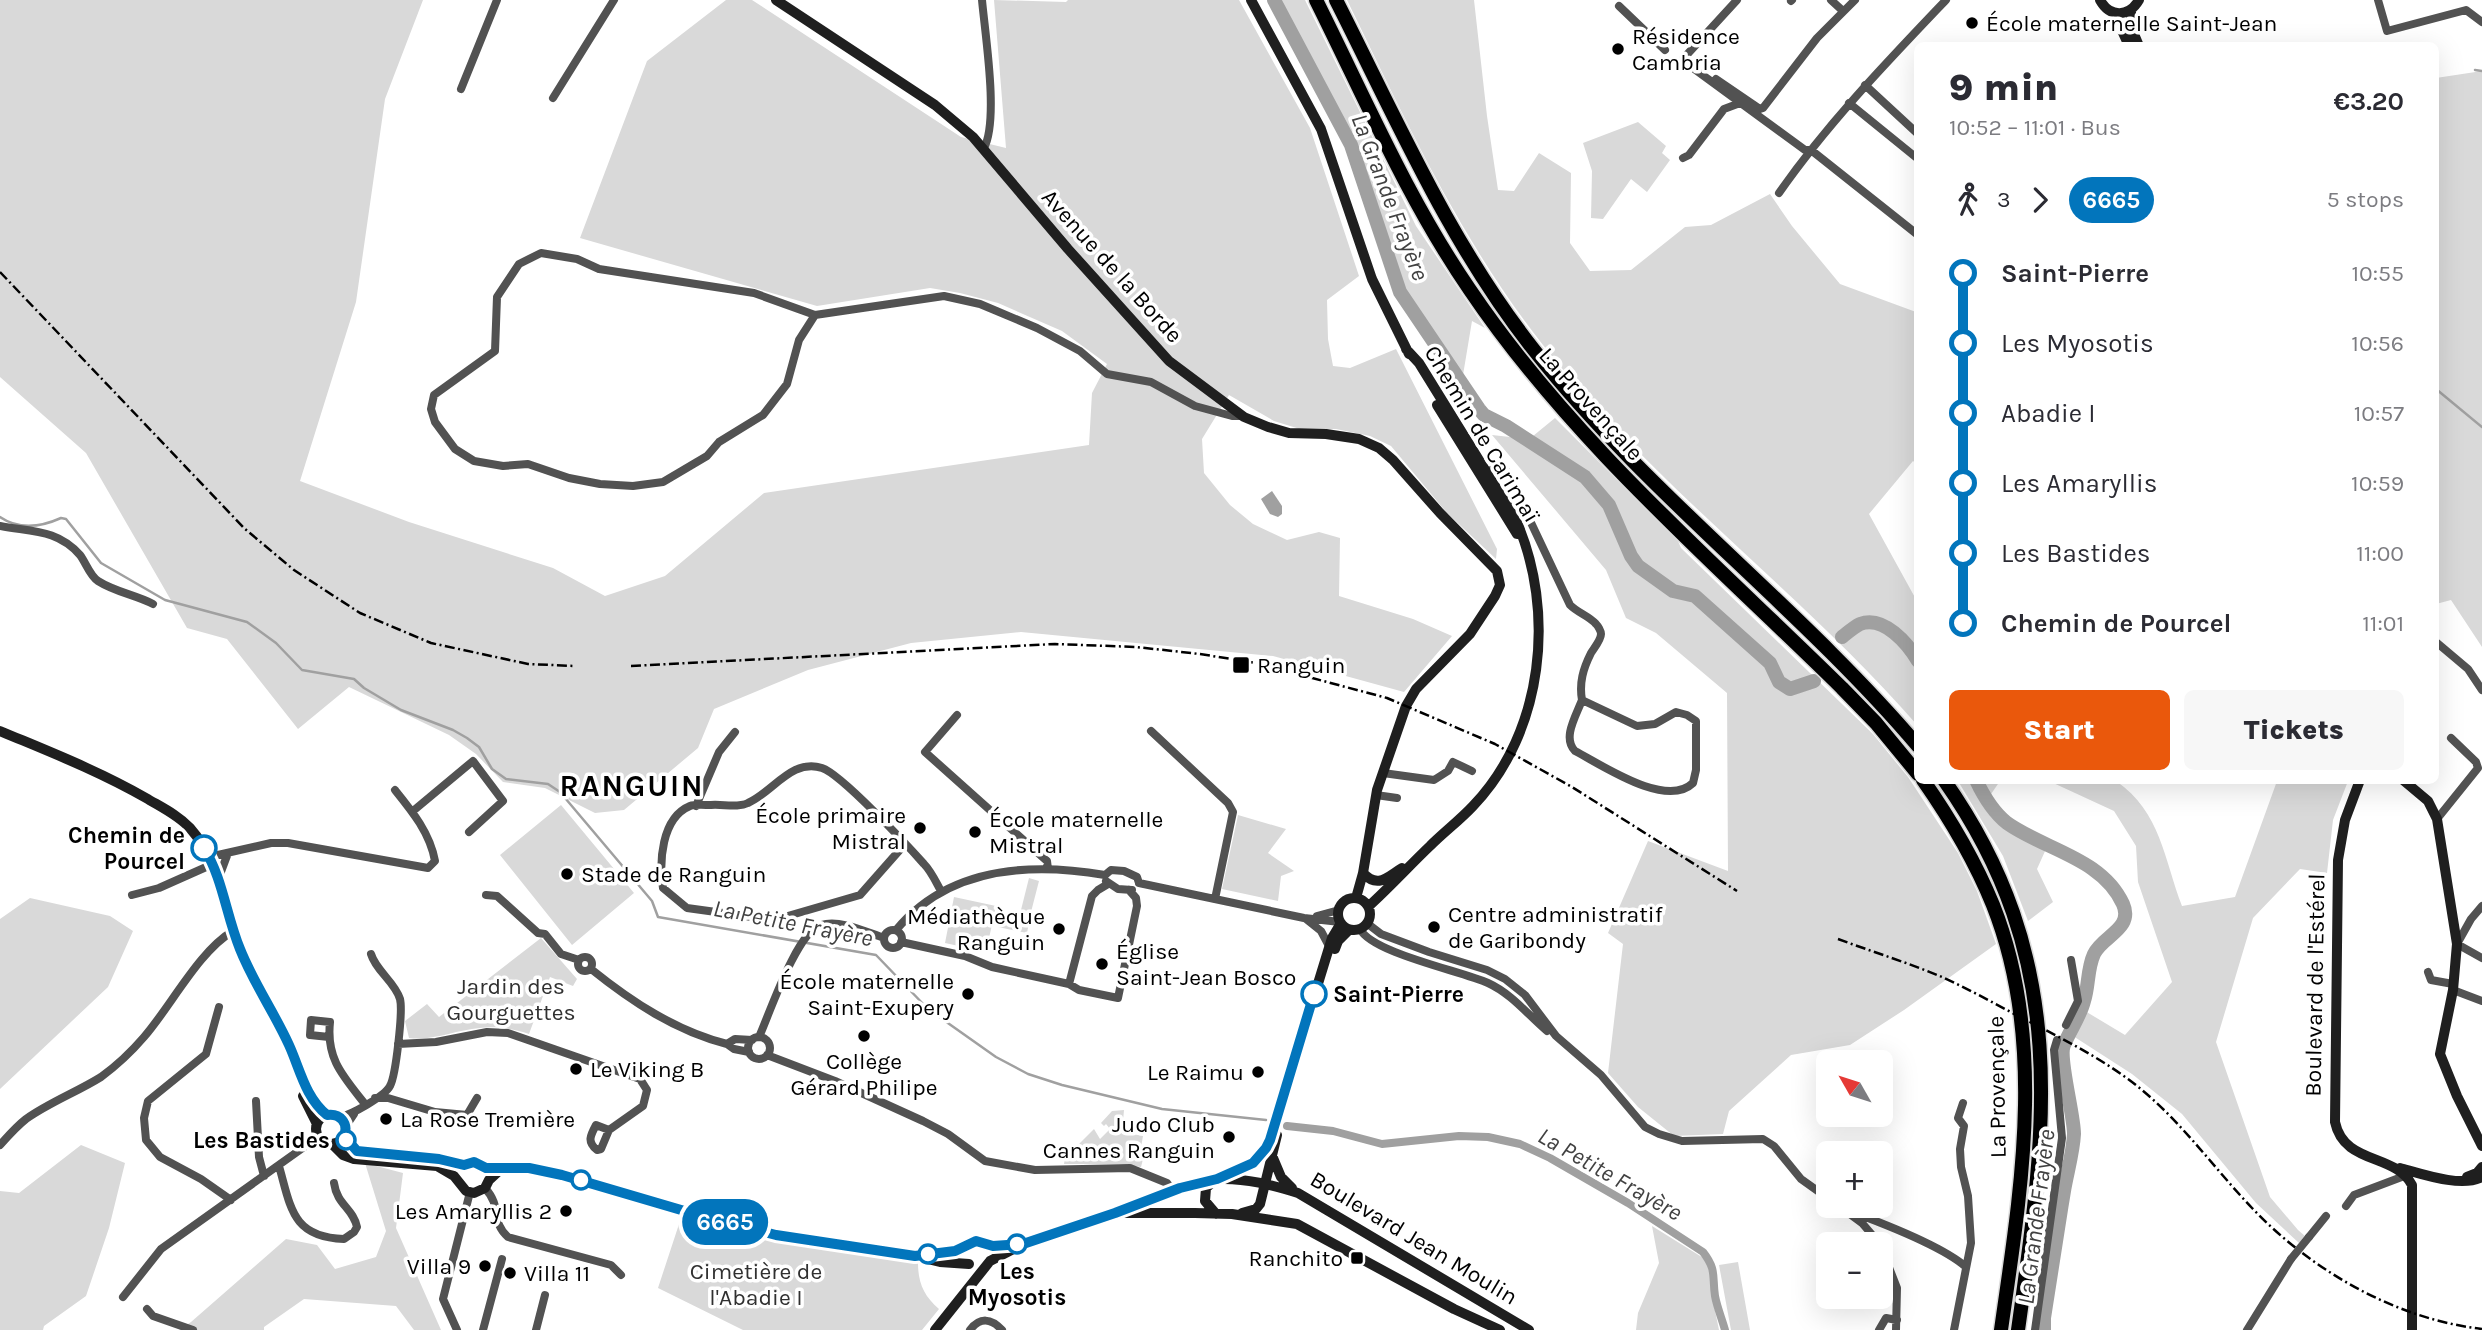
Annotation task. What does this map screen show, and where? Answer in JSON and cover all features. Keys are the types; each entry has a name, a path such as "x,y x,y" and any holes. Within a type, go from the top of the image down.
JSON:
{"highway":[{"name":"La Provençale","path":"1316,0 1419,208 1470,291 1523,364 1605,456 1842,688 1876,723 1914,769"},
{"name":"La Provençale","path":"1336,0 1448,223 1490,289 1534,350 1592,417 1646,473 1854,675 1914,742"},
{"name":"La Provençale","path":"1926,784 1967,848 1985,887 2005,943 2018,1003 2024,1059 2024,1140 2001,1330"},
{"name":"La Provençale","path":"1947,784 1981,838 2010,902 2021,935 2035,1003 2041,1068 2041,1142 2018,1330"}],"main road":[{"name":"Avenue de la Borde","path":"776,0 935,105 985,148 1026,201 1159,353 1244,416 1268,428 1289,433 1326,434 1359,439 1379,448 1497,571 1500,584 1496,596 1470,634 1416,689 1406,706 1382,773"},
{"name":"Chemin de Carimaï","path":"1251,0 1321,129 1372,279 1414,366 1484,473 1523,542"},
{"path":"2100,0 2104,7 2114,13 2127,42"},
{"path":"2137,42 2131,27 2131,10 2139,0"},
{"path":"2114,13 2131,10"},
{"name":"Chemin de Carimaï","path":"1369,906 1483,793 1505,760 1525,718 1537,664 1539,628 1536,592 1522,534 1512,509 1484,473"},
{"path":"0,731 87,767 168,811 190,828 219,877 233,931 289,1045 313,1102 343,1126 357,1151 439,1159 464,1165 474,1162 486,1168 529,1168 776,1235 940,1262 988,1264"},
{"path":"1356,898 1382,773"},
{"name":"Boulevard de l'Estérel","path":"2358,784 2345,820 2337,868 2335,1121 2338,1135 2357,1152 2412,1178 2468,1177 2482,1167"},
{"path":"2408,784 2428,801 2437,819 2457,944 2453,987 2440,1054 2482,1146"},
{"name":"Chemin de Carimaï","path":"1363,873 1371,881 1380,882 1400,868 1409,866"},
{"path":"1216,1214 1207,1206 1204,1194 1206,1188 1217,1179 1253,1163 1266,1148 1329,946 1351,926 1371,915 1364,900 1347,899 1339,910 1351,926"},
{"path":"1232,1214 1256,1209 1336,944 1351,926"},
{"path":"265,1000 267,1011 303,1097 317,1124 318,1137 324,1142 355,1159 437,1166 470,1192 478,1192 502,1168"},
{"path":"317,1124 327,1115"},
{"path":"332,1144 341,1140 343,1126"},
{"path":"1272,1155 1281,1177 1298,1193"},
{"path":"459,1181 459,1172 464,1165"},
{"path":"486,1168 487,1184"},
{"name":"Boulevard de l'Estérel","path":"2447,1178 2474,1182 2482,1177"},
{"path":"2412,1178 2412,1330"},
{"name":"Boulevard Jean Moulin","path":"1023,1244 1172,1191 1217,1179 1265,1183 1298,1193 1529,1330"},
{"path":"1115,1213 1232,1214 1297,1224 1444,1304 1500,1330"},
{"path":"915,1256 943,1253 976,1241 988,1245 1023,1244"},
{"path":"935,1330 988,1264 1023,1244"},
{"path":"988,1245 992,1251 988,1264"},
{"path":"968,1246 965,1255 970,1265 968,1288"}],"street":[{"path":"461,89 497,0"},
{"path":"553,98 614,0"},
{"path":"982,0 990,103 989,140 985,148"},
{"path":"1684,58 1737,0"},
{"path":"1831,0 1843,11"},
{"path":"1684,58 1760,110 1817,38 1855,0"},
{"path":"1779,193 1849,103 1946,0"},
{"path":"2378,0 2387,31 2466,10 2482,22"},
{"path":"1619,6 1665,50"},
{"path":"1684,58 1740,103 1805,150 1811,150 1914,232"},
{"path":"1865,85 1914,130"},
{"path":"1683,158 1689,155 1724,109 1740,103"},
{"path":"1849,103 1914,156"},
{"path":"815,315 799,340 787,384 762,415 719,442 707,456 663,482 633,486 600,484 569,478 528,464 503,466 474,461 455,449 435,422 431,409 433,395 495,351 497,297 519,264 541,253 577,259 599,269 754,293 815,315 944,296 980,304 1037,328 1080,351 1107,374 1152,382 1195,406 1232,416 1244,416"},
{"path":"1484,473 1498,467 1509,475 1570,605 1596,623 1601,633 1583,669 1580,687 1582,701 1569,737 1570,746 1636,783 1657,791 1681,791 1693,783 1696,770 1696,721 1676,712 1655,724 1637,726 1582,701"},
{"path":"1509,475 1512,509"},
{"path":"1512,509 1520,503 1526,509"},
{"path":"0,526 47,532 56,536 80,556 92,571 93,578 153,604"},
{"path":"2439,645 2468,669 2482,690"},
{"path":"957,715 925,752 1047,861 1048,869"},
{"path":"1151,731 1228,803 1233,812 1215,899"},
{"path":"696,806 719,752 735,732"},
{"path":"2437,819 2478,768 2476,762 2451,738"},
{"path":"413,811 473,761 503,801 469,832"},
{"path":"1382,773 1434,780 1448,771 1453,762 1472,771"},
{"path":"905,844 860,895 774,920 687,908 663,888 661,876 671,822 690,806 744,806 761,797 793,771 811,765 826,769 841,780 905,844 926,866 941,891"},
{"path":"132,895 159,888 228,853 271,842 428,868 435,861 432,847 413,811 395,790"},
{"path":"1376,795 1397,798"},
{"path":"219,877 228,853"},
{"path":"884,938 888,931 896,930 911,912 951,886 1010,870 1048,869 1106,880 1118,889 1129,890 1139,883 1351,926 1388,950 1490,984 1512,998 1545,1030 1556,1036 1601,1075 1645,1127 1682,1141 1763,1139 1774,1146 1801,1179 1816,1190"},
{"path":"1069,984 1092,896 1111,870 1124,871 1137,877 1139,883"},
{"path":"901,942 965,956 992,967 1118,998 1137,906 1136,898 1129,890"},
{"path":"486,895 497,896 538,933 545,934 561,954 579,960 580,970 585,972 591,969 611,986 665,1020 734,1049 749,1052 758,1059 767,1055 835,1081 948,1134 985,1161 1035,1170 1130,1168 1167,1184 1172,1191"},
{"path":"2482,906 2457,944 2482,958"},
{"path":"1304,918 1339,910"},
{"path":"1304,918 1321,932 1329,946"},
{"path":"749,1052 748,1045 755,1038 799,948 820,925 837,925 884,938 890,947 901,942 902,936 896,930"},
{"path":"0,1145 23,1121 55,1100 100,1077 128,1053 145,1036 205,957 223,937 233,931"},
{"path":"343,1126 355,1111 390,1087 398,1044 401,1002 371,954"},
{"path":"2066,1025 2078,1001 2071,960"},
{"path":"2420,979 2429,976 2482,1001"},
{"path":"219,1007 206,1054 148,1101 144,1118 146,1140 160,1157 201,1179 231,1200"},
{"path":"398,1044 436,1042 487,1032 508,1033 640,1079 647,1090 643,1106 609,1130"},
{"path":"329,1037 332,1057 365,1104"},
{"path":"727,1044 735,1039 765,1039 769,1044 767,1055"},
{"path":"2035,1330 2062,1138 2053,1050 2057,1040"},
{"path":"375,1098 387,1098 466,1119 477,1098"},
{"path":"256,1101 264,1176"},
{"path":"1954,1330 1971,1243 1971,1225 1961,1167 1960,1149 1964,1126 1958,1118 1963,1104"},
{"path":"123,1297 161,1249 318,1137"},
{"path":"279,1166 294,1217 312,1234 344,1239 354,1233 357,1227 351,1212 335,1194 334,1183"},
{"path":"2346,1206 2354,1195 2412,1178"},
{"path":"487,1184 495,1199 498,1223 508,1237 611,1265 621,1275"},
{"path":"457,1330 443,1299 470,1192"},
{"path":"2247,1330 2291,1259 2326,1216"},
{"path":"1855,1218 1869,1232"},
{"path":"1867,1218 1949,1255 1966,1267"},
{"path":"483,1330 502,1259"},
{"path":"1893,1276 1898,1288 1896,1330"},
{"path":"536,1330 545,1295"},
{"path":"147,1310 153,1316 193,1330"},
{"path":"1879,1330 1886,1318 1897,1320"},
{"path":"970,1330 975,1323 984,1320 994,1322 1002,1330"}],"green space":[{"path":"0,0 423,0 385,99 356,302 300,481 409,522 553,568 605,596 665,576 764,493 1089,445 1092,393 1107,364 1062,331 998,303 960,293 930,288 817,306 580,238 647,61 726,0 752,0 961,137 1006,148 994,0 1239,0 1310,128 1359,276 1327,300 1328,339 1333,366 1350,368 1396,349 1497,549 1496,559 1447,513 1391,446 1370,436 1336,429 1300,429 1274,421 1229,395 1202,439 1204,473 1230,505 1253,524 1287,540 1319,532 1340,538 1339,596 1413,619 1452,636 1404,692 1273,656 1021,632 911,643 808,670 714,709 698,748 624,810 595,813 545,788 503,782 476,754 449,735 349,687 298,729 227,639 187,628 86,453 0,377"},
{"path":"1279,0 1305,0 1416,226 1485,328 1472,321 1462,381 1400,282 1348,129"},
{"path":"1347,0 1474,0 1498,190 1514,191 1539,153 1571,173 1570,243 1590,271 1631,270 1685,227 1711,225 1770,194 1792,226 1840,284 1914,311 1914,462 1869,514 1914,596 1914,722 1826,630 1679,492 1586,396 1513,305 1460,221 1413,134"},
{"path":"2482,71 2482,647 2451,600 2439,603 2439,78"},
{"path":"1638,122 1666,146 1662,153 1670,160 1647,192 1631,179 1603,219 1591,218 1592,171 1583,143"},
{"path":"1555,418 1678,541 1681,548 1873,734 1908,777 1958,853 1977,891 1996,944 1850,1045 1791,1055 1729,1111 1723,1134 1674,1136 1638,1107 1608,1073 1623,944 1608,933 1648,841 1728,871 1727,693 1656,633 1626,618 1606,570 1492,435 1519,438 1533,436"},
{"path":"1960,784 1998,784 1989,797 2000,814 2046,849 2037,869 2053,902 2028,921 2003,856"},
{"path":"2056,784 2120,784 2131,793 2152,822 2182,906 2235,897 2276,784 2347,784 2333,820 2327,873 2300,869 2253,918 2216,1042 2270,1197 2305,1236 2299,1243 2256,1203 2182,1114 2132,1074 2073,1036 2085,1011 2125,1035 2172,982 2138,882 2136,846 2114,811"},
{"name":"Stade de Ranguin","path":"561,805 634,893 572,945 500,855"},
{"path":"1238,815 1286,829 1268,853 1294,871 1281,876 1278,901 1222,889"},
{"path":"1029,878 1039,881 1031,912 1021,910"},
{"path":"954,897 996,906 986,952 945,943"},
{"path":"30,898 110,916 133,931 108,987 0,1089 0,919"},
{"path":"1001,912 1030,917 1027,933 998,927"},
{"name":"Jardin des Gourguettes","path":"541,938 577,979 573,986 550,977 529,1034 486,1027 427,1038 409,1038 405,1021 427,1004 439,1017"},
{"path":"1124,1110 1122,1132 1143,1136 1140,1153 1144,1155 1141,1167 1121,1164 1064,1164 1065,1158 1094,1129 1100,1139 1110,1129 1101,1123 1112,1111"},
{"path":"81,1145 125,1163 109,1228 86,1296 44,1326 43,1330 0,1330 0,1191 19,1193"},
{"path":"365,1163 403,1173 396,1228 441,1330 414,1330 396,1306 304,1299 264,1327 264,1330 179,1330 286,1239 317,1245 335,1269 376,1257 386,1231"},
{"name":"Cimetière de l'Abadie I","path":"681,1218 795,1245 918,1263 923,1289 939,1309 922,1330 743,1330 658,1288"},
{"path":"1652,1226 1705,1259 1710,1265 1712,1296 1719,1330 1636,1330 1638,1313 1659,1263"},
{"path":"1738,1262 1750,1330 1731,1330 1719,1265"}],"shaded area":[{"path":"1272,491 1282,506 1282,514 1278,517 1270,514 1261,499"}],"waterway":[{"name":"La Grande Frayère","path":"1274,0 1351,145 1400,292 1479,409 1484,415 1506,426 1585,477 1609,505 1638,566 1673,591 1695,596 1770,663 1779,682 1790,689 1814,681"},
{"path":"2475,70 2482,71"},
{"path":"2439,391 2482,427"},
{"name":"La Petite Frayère","path":"0,517 15,524 30,526 66,519 101,563 165,600 247,622 276,643 302,670 354,679 401,710 467,738 479,747 492,769 506,779 548,784 560,792 652,901 658,917 876,955 928,1009 996,1057 1028,1074 1162,1109 1266,1120"},
{"name":"La Grande Frayère","path":"1842,637 1860,624 1878,624 1902,639 1914,655"},
{"name":"La Grande Frayère","path":"1978,784 1989,804 2007,823 2087,865 2101,876 2114,888 2125,913 2121,926 2094,954 2086,995 2064,1045 2065,1073 2074,1134 2044,1330"},
{"name":"La Petite Frayère","path":"1287,1126 1333,1131 1382,1144 1459,1136 1488,1137 1520,1144 1628,1203 1703,1252 1712,1269 1715,1296 1725,1330"}],"railway":[{"path":"0,272 245,529 294,570 360,613 431,643 528,664 575,666"},
{"path":"631,666 1055,644 1136,647 1256,663 1387,698 1495,744 1572,787 1737,891"},
{"path":"1838,939 1942,977 2093,1056 2146,1093 2178,1124 2252,1208 2301,1252 2328,1271 2387,1303 2418,1315 2482,1329"}],"bus line":[{"name":"6665","path":"204,848 219,877 240,951 289,1045 309,1095 327,1115 340,1116 346,1126 344,1136 357,1151 439,1159 464,1165 474,1162 486,1168 529,1168 776,1235 915,1256 955,1251 976,1241 993,1246 1023,1244 1180,1188 1217,1179 1253,1163 1270,1140 1314,994"}],"place":[{"name":"École maternelle Saint-Jean","path":"1972,23"},
{"name":"Résidence Cambria","path":"1618,49"},
{"name":"Ranguin","path":"1241,665"},
{"name":"École primaire Mistral","path":"920,828"},
{"name":"École maternelle Mistral","path":"975,832"},
{"name":"Chemin de Pourcel","path":"204,848"},
{"name":"Stade de Ranguin","path":"567,874"},
{"name":"Centre administratif de Garibondy","path":"1434,927"},
{"name":"Médiathèque Ranguin","path":"1059,929"},
{"name":"Église Saint-Jean Bosco","path":"1102,964"},
{"name":"École maternelle Saint-Exupery","path":"968,994"},
{"name":"Saint-Pierre","path":"1314,994"},
{"name":"Collège Gérard Philipe","path":"864,1036"},
{"name":"Le Viking B","path":"576,1069"},
{"name":"Le Raimu","path":"1258,1072"},
{"name":"La Rose Tremière","path":"386,1119"},
{"name":"Judo Club Cannes Ranguin","path":"1229,1137"},
{"name":"Les Bastides","path":"346,1140"},
{"name":"Les Amaryllis 2","path":"566,1211"},
{"name":"Les Myosotis","path":"1017,1244"},
{"name":"Ranchito","path":"1357,1258"},
{"name":"Villa 9","path":"485,1266"},
{"name":"Villa 11","path":"510,1273"}],"district":[{"name":"RANGUIN","path":"632,786"}]}
